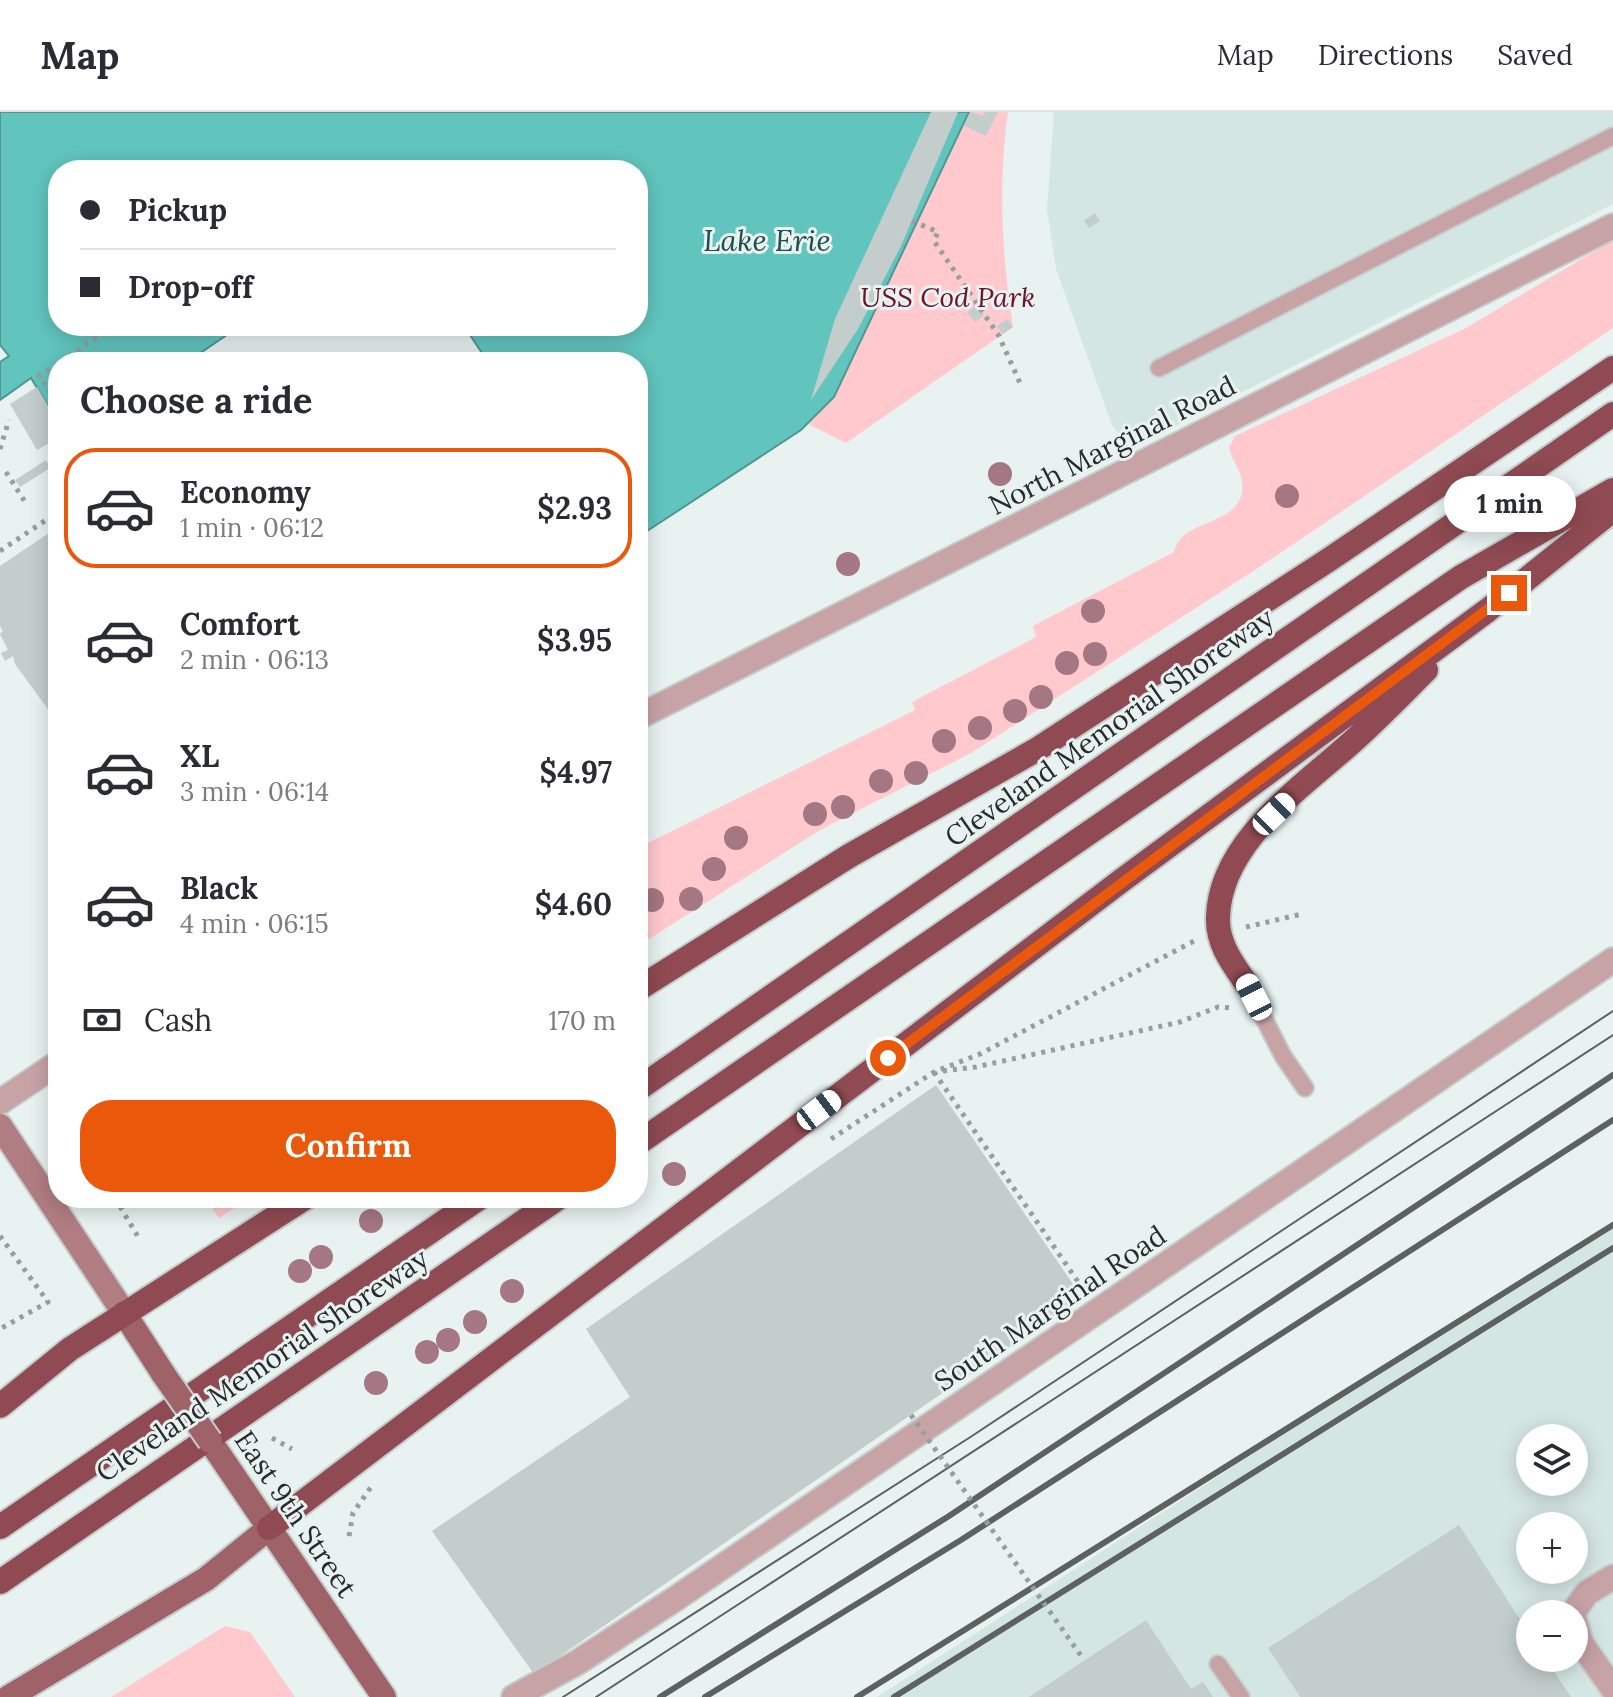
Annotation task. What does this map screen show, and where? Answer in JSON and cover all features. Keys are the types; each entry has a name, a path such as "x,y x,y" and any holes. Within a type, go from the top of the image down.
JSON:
{"highway":[{"path":"648,983 849,856 1036,750 1327,561 1613,368"},
{"name":"Cleveland Memorial Shoreway","path":"648,1082 1613,414"},
{"path":"648,1136 1461,577 1613,490"},
{"path":"269,1528 1121,881 1488,610 1613,510"},
{"path":"1246,983 1227,955 1219,934 1219,906 1232,866 1274,814 1488,610"},
{"path":"0,1406 70,1349 289,1208"},
{"name":"Cleveland Memorial Shoreway","path":"0,1527 464,1208"},
{"name":"Cleveland Memorial Shoreway","path":"0,1582 543,1208"}],"main road":[{"name":"East 9th Street","path":"124,1313 384,1697"},
{"path":"9,1697 206,1579 269,1528"}],"street":[{"name":"North Marginal Road","path":"648,712 1613,226"},
{"name":"South Marginal Road","path":"514,1697 564,1670 636,1624 1613,960"},
{"path":"0,1102 48,1070"},
{"name":"East 9th Street","path":"0,1126 48,1198"},
{"name":"East 9th Street","path":"54,1208 124,1313"},
{"path":"1583,1600 1587,1593 1613,1577"},
{"path":"1588,1653 1613,1689"}],"lane":[{"path":"1159,368 1613,136"},
{"path":"1246,983 1305,1088"},
{"path":"1218,1664 1241,1697"}],"path":[{"path":"912,221 938,232 934,241 999,336 1020,383"},
{"path":"76,352 100,336"},
{"path":"48,370 39,376 48,390"},
{"path":"0,449 9,420"},
{"path":"6,472 27,505"},
{"path":"0,551 48,519"},
{"path":"1237,929 1302,914"},
{"path":"934,1072 980,1054 1201,938"},
{"path":"934,1072 976,1067 1114,1038 1180,1022 1218,1007 1261,1012"},
{"path":"934,1072 1099,1311"},
{"path":"121,1208 140,1240"},
{"path":"0,1236 48,1302 0,1329"},
{"path":"911,1415 1084,1660"},
{"path":"272,1438 292,1449"}],"shaded area":[{"path":"1054,112 1613,112 1613,204 1148,440 1135,441 1122,438 1112,425 1056,269 1047,209"},
{"path":"1613,1221 1613,1697 877,1697"}],"green space":[{"name":"USS Cod Park","path":"969,112 1008,112 1003,165 1003,220 1013,327 846,443 808,424 834,397"},
{"path":"1613,240 1613,328 1258,568 971,753 820,830 648,940 648,843 915,710 912,702 1036,637 1033,626 1174,552 1188,532 1225,515 1235,507 1241,496 1242,481 1229,447 1235,436 1466,328"},
{"path":"212,1208 235,1208 219,1218"},
{"path":"225,1626 250,1632 295,1697 111,1697"}],"water":[{"name":"Lake Erie","path":"0,112 969,112 834,397 801,430 648,530 648,352 481,352 471,336 648,336 648,160 48,160 48,336 225,336 202,352 48,352 48,406 31,378 0,400 0,362 9,356 0,345"}],"building":[{"path":"931,112 958,112 901,246 858,329 811,400 835,319"},
{"path":"971,112 983,116 985,112 998,112 986,136 964,126"},
{"path":"1095,213 1100,221 1089,228 1084,221"},
{"path":"977,305 984,315 975,322 967,312"},
{"path":"1007,319 1013,327 1003,334 997,326"},
{"path":"37,387 48,406 48,444 37,450 10,404"},
{"path":"46,460 48,469 20,487 15,480"},
{"path":"48,534 48,709 15,664 13,656 5,661 1,653 8,650 0,634 3,631 0,626 0,566"},
{"path":"936,1085 1082,1297 534,1674 432,1531 630,1397 586,1329"},
{"path":"1459,1525 1516,1613 1516,1672 1554,1672 1571,1697 1300,1697 1268,1648"},
{"path":"1146,1620 1191,1689 1203,1682 1213,1697 1029,1697"}],"tram line":[{"path":"563,1697 972,1436 1613,1011"},
{"path":"596,1697 1613,1035"}],"railway":[{"path":"660,1697 949,1516 1613,1075"},
{"path":"705,1697 961,1540 1613,1120"},
{"path":"857,1697 1613,1225"},
{"path":"894,1697 1613,1248"}],"route":[{"path":"888,1058 1509,593"}]}
